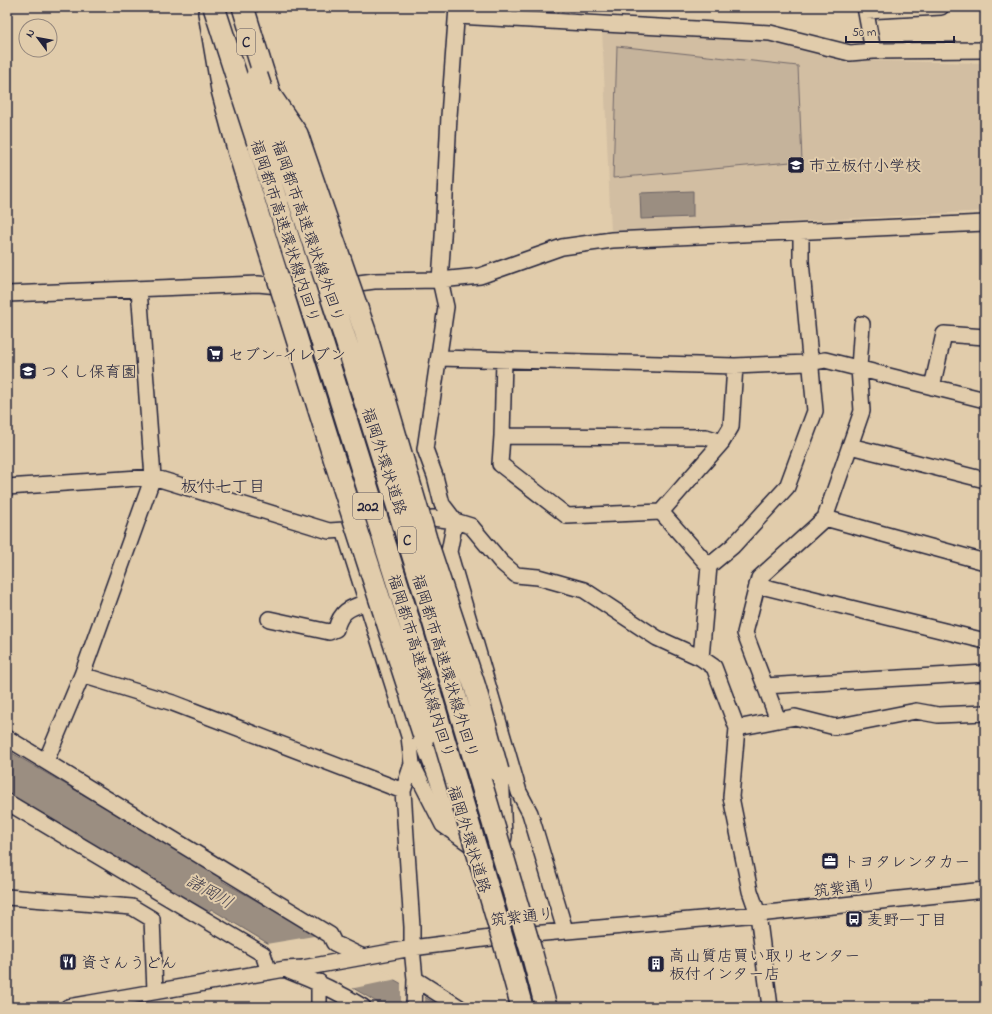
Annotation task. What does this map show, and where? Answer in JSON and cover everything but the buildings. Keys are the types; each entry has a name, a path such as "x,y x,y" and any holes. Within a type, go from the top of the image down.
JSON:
{"highway":[{"path":"208,7 222,90 239,153 333,455 424,736 446,794 474,847"},
{"name":"福岡外環状道路","path":"208,7 278,218 298,288 374,525 522,1007"},
{"name":"福岡都市高速環状線内回り","path":"214,7 323,345 410,624 522,1007"},
{"name":"福岡都市高速環状線外回り","path":"235,7 345,338 431,614 530,947 546,1007"},
{"name":"福岡外環状道路","path":"243,7 303,206 404,522 501,840 534,934 553,1007"},
{"path":"257,76 297,134 365,331 426,539 475,687 498,771 501,840"}],"street":[{"path":"874,51 866,9 942,7"},
{"path":"565,930 530,813 519,792 518,784 449,552 455,521 442,504 435,476 425,449 446,307 440,280 449,116 457,12 770,33 850,53 874,51 985,50"},
{"path":"7,294 258,284 298,288 329,287 374,281 440,280 480,276 562,247 612,240 985,223"},
{"path":"701,658 709,566 733,546 787,487 816,411 801,261 801,232"},
{"path":"46,761 82,675 153,478 139,289"},
{"path":"778,720 745,633 759,578 826,518 862,411 859,368 862,324"},
{"path":"932,387 944,334 985,337"},
{"path":"439,358 735,366 825,360 985,400"},
{"path":"504,360 500,464 567,516 661,512 722,442 731,427 735,366"},
{"path":"502,436 706,437 722,442"},
{"path":"850,446 985,480"},
{"path":"7,487 153,478 329,530 344,530 433,518 455,521 471,526 501,562 516,575 538,577 584,590 658,638 701,658 714,667 737,728 731,797 750,891 758,914 770,1007"},
{"path":"661,512 709,566"},
{"path":"826,518 985,562"},
{"path":"344,530 409,736 412,764 443,825 474,847"},
{"path":"758,585 985,641"},
{"path":"269,619 329,632 336,629 339,618 345,612 367,602"},
{"path":"765,686 985,672"},
{"path":"82,675 173,702 403,791"},
{"path":"737,728 795,718 835,726 916,711 938,715 985,713"},
{"path":"7,738 330,935 334,943 362,957"},
{"path":"412,764 403,791 415,982 414,1007"},
{"path":"7,802 263,954 269,972"},
{"name":"筑紫通り","path":"68,1007 285,969 303,968 412,948 499,936 758,914 985,890"},
{"path":"7,897 132,908 152,919 155,991"},
{"path":"285,969 319,982 343,994 363,1007"},
{"path":"318,1007 319,982"},
{"path":"415,982 459,1007"}],"shaded area":[{"name":"市立板付小学校","path":"602,29 758,38 841,60 985,63 985,211 611,232"},
{"path":"617,46 798,66 802,161 613,178"}],"water":[{"path":"693,191 693,217 641,219 640,193"},
{"name":"諸岡川","path":"7,750 223,877 222,881 442,1007 385,1007 353,988 269,944 211,909 207,914 7,800"}],"pier":[{"path":"320,935 397,979 350,989 266,944"},
{"path":"401,982 425,994 425,1007 401,1007"}],"place":[{"name":"市立板付小学校","path":"796,165"},
{"name":"セブン-イレブン","path":"215,354"},
{"name":"つくし保育園","path":"28,371"},
{"name":"トヨタレンタカー","path":"830,861"},
{"name":"麦野一丁目","path":"854,919"},
{"name":"資さんうどん","path":"68,962"},
{"name":"高山質店買い取りセンター 板付インター店","path":"656,964"}],"district":[{"name":"板付七丁目","path":"223,486"}]}
